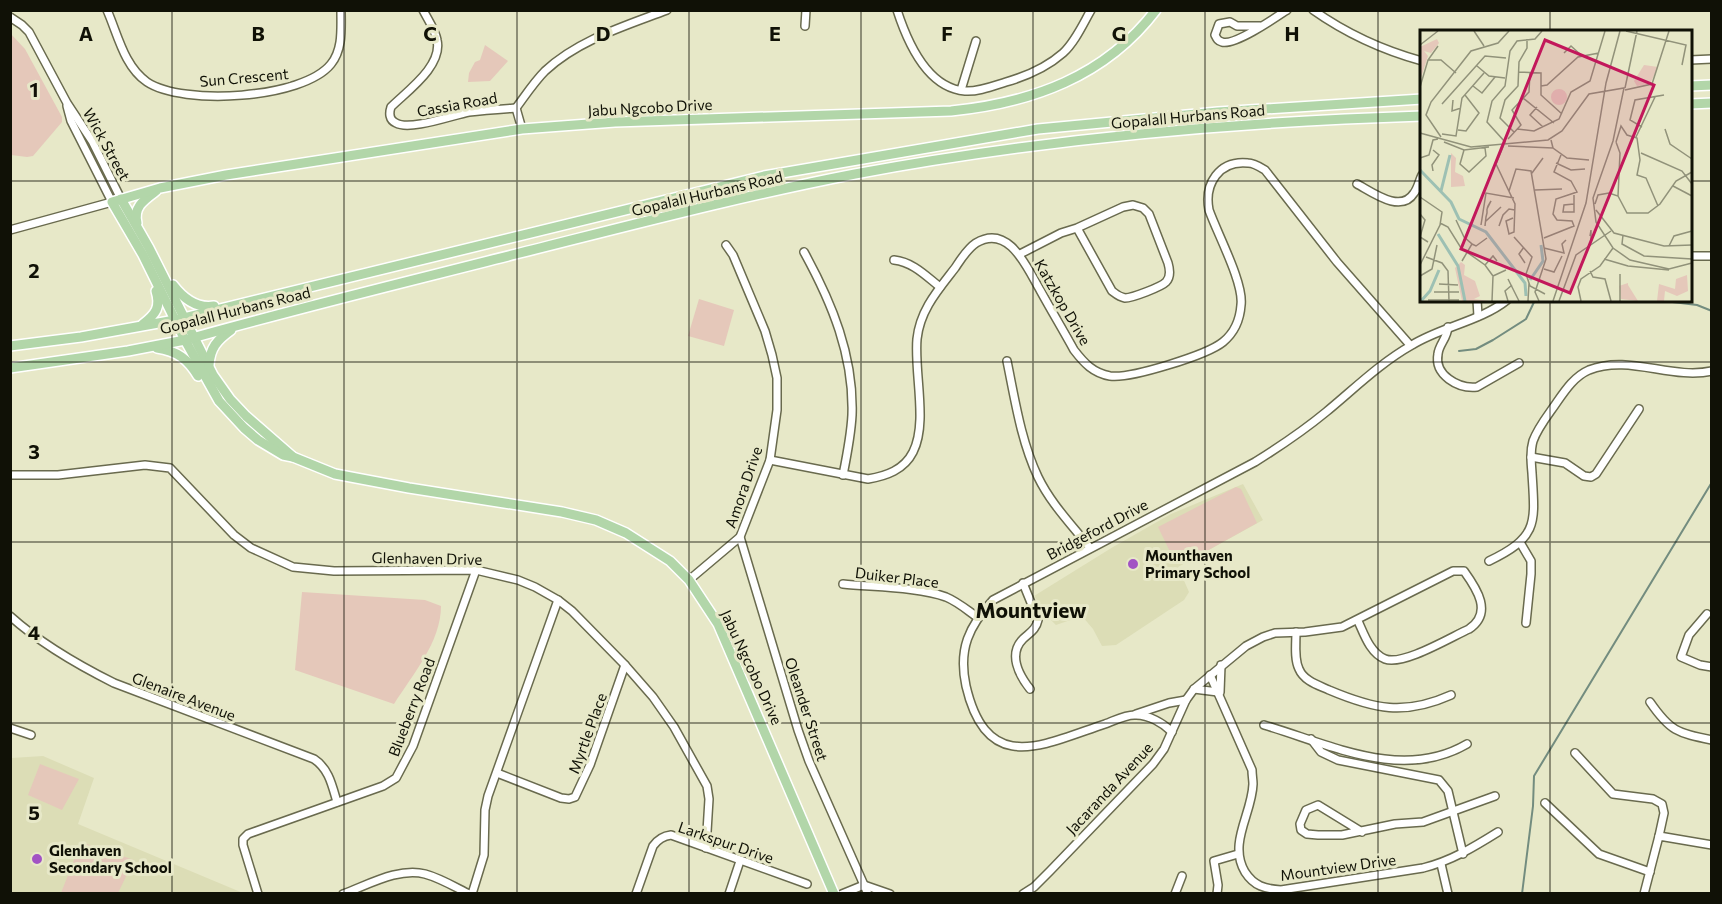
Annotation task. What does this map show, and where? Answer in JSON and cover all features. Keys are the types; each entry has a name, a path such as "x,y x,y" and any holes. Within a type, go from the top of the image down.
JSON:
{"main road":[{"name":"Jabu Ngcobo Drive","path":"117,201 160,188 306,162 522,129 615,122 951,111 982,108 1048,91 1084,73 1116,50 1146,23 1156,10"},
{"path":"1692,86 1712,85"},
{"name":"Gopalall Hurbans Road","path":"10,346 81,337 174,320 764,176 892,153 1038,129 1218,112 1420,99"},
{"path":"1692,104 1712,103"},
{"name":"Gopalall Hurbans Road","path":"10,368 88,358 185,340 558,244 856,174 1037,146 1233,126 1420,116"},
{"path":"140,233 135,216 136,211 142,202 160,188"},
{"name":"Jabu Ngcobo Drive","path":"117,201 140,233 209,367 230,399 293,457"},
{"name":"Jabu Ngcobo Drive","path":"117,201 174,320 219,401 258,440 283,455 335,474 562,512 596,520 626,533 670,561 689,580 717,624 730,650 834,894"},
{"path":"157,264 188,301 207,307 254,300"},
{"path":"141,326 153,317 158,306 152,274"},
{"path":"209,367 211,350 215,343 235,327"},
{"path":"151,346 175,352 183,357 219,401"}],"street":[{"name":"Sun Crescent","path":"107,10 130,63 140,76 161,89 204,97 297,86 322,73 338,52 341,10"},
{"name":"Cassia Road","path":"423,10 437,41 438,49 435,59 423,76 391,107 389,114 392,119 396,123 412,125 467,113 516,108"},
{"path":"522,129 516,108 544,72 582,45 667,10"},
{"path":"805,26 806,10"},
{"path":"897,10 904,32 929,72 944,84 966,91 987,88 1024,77 1047,65 1064,51 1091,10"},
{"path":"1260,26 1237,26 1225,22 1219,24 1215,35 1223,43 1231,42 1260,26 1287,10"},
{"path":"1314,10 1358,39 1420,61"},
{"name":"Wick Street","path":"10,17 29,32 67,103 71,121 117,201"},
{"path":"960,90 976,41"},
{"path":"1692,60 1712,59"},
{"name":"Katzkop Drive","path":"770,460 868,478 882,477 898,470 912,454 920,435 917,338 922,317 928,304 967,252 983,240 1003,240 1020,254 1074,350 1095,372 1125,377 1212,349 1226,340 1235,328 1242,302 1238,284 1206,197 1209,185 1227,166 1250,162 1266,170 1337,262 1410,345"},
{"path":"1357,184 1386,200 1399,202 1407,200 1414,194 1420,180"},
{"path":"10,230 117,201"},
{"path":"1020,254 1060,232 1077,228 1123,207 1133,205 1143,208 1149,214 1168,263 1170,272 1167,281 1160,286 1126,298 1119,296 1112,291 1077,228"},
{"name":"Amora Drive","path":"689,580 740,537 770,460 777,410 777,378 765,331 733,255 726,245"},
{"path":"804,252 828,300 845,350 852,415 843,475"},
{"path":"1692,256 1712,256"},
{"path":"894,260 904,261 940,287"},
{"path":"1477,302 1478,316"},
{"name":"Bridgeford Drive","path":"1186,700 1133,714 1048,743 1024,748 1011,747 985,732 977,719 969,699 963,672 966,641 977,617 993,600 1255,462 1284,444 1410,345 1478,316 1503,302"},
{"path":"1448,327 1447,336 1437,356 1439,366 1450,381 1477,387 1520,363"},
{"path":"1007,361 1023,440 1039,478 1057,508 1090,548"},
{"path":"1490,561 1521,544 1533,521 1531,457 1533,440 1566,388 1579,375 1588,370 1618,364 1687,374 1712,371"},
{"path":"1531,457 1565,463 1584,476 1591,477 1596,474 1639,409"},
{"name":"Glenhaven Drive","path":"10,475 58,475 145,465 170,468 234,535 251,548 293,567 334,572 476,570 518,580 558,600 572,611 625,665 674,727 707,786 709,799 706,848"},
{"name":"Oleander Street","path":"740,537 809,761 868,894"},
{"path":"1521,544 1531,561 1532,574 1526,623"},
{"name":"Blueberry Road","path":"258,894 244,854 243,839 248,834 383,786 396,778 413,746 476,570"},
{"name":"Jacaranda Avenue","path":"1023,894 1034,887 1154,764 1164,749 1186,700 1194,689 1246,646 1263,637 1284,632 1334,629 1358,621 1415,589 1453,572 1464,571 1482,607 1482,615 1478,622 1469,628 1407,658 1396,660 1386,660 1376,653 1368,643 1358,621"},
{"name":"Duiker Place","path":"843,584 918,591 944,596 957,602 977,617"},
{"path":"1023,584 1038,620 1035,628 1020,642 1016,659 1023,680 1030,689"},
{"path":"343,894 411,872 425,874 470,894 484,855 485,810 558,600"},
{"path":"1707,614 1689,635 1681,657 1712,667"},
{"name":"Glenaire Avenue","path":"10,616 87,670 114,683 314,759 327,772 337,802"},
{"path":"1296,632 1297,664 1303,675 1313,683 1359,702 1385,708 1402,708 1431,703 1451,695"},
{"name":"Myrtle Place","path":"497,773 561,798 569,800 575,797 590,765 625,665"},
{"path":"1219,694 1221,665"},
{"path":"1210,675 1252,770 1253,785 1240,836 1238,854 1215,861 1217,894"},
{"path":"1194,689 1219,694"},
{"path":"1650,702 1660,717 1678,732 1712,740"},
{"path":"1133,714 1152,719 1165,725 1172,732"},
{"path":"1264,726 1365,756 1395,761 1432,759 1467,744"},
{"path":"10,728 32,735"},
{"path":"1311,739 1321,752 1338,760 1439,780 1448,791 1463,854"},
{"path":"1575,753 1612,794 1653,799 1662,804 1664,813 1644,894"},
{"path":"1362,832 1318,805 1306,810 1300,824 1301,830 1307,834 1342,835 1362,832 1395,824 1424,822 1495,796"},
{"path":"1545,803 1599,854 1650,872"},
{"name":"Mountview Drive","path":"1238,854 1250,880 1267,889 1281,890 1441,864 1463,854 1498,832"},
{"name":"Larkspur Drive","path":"636,894 657,840 671,835 807,884"},
{"path":"1659,836 1712,844"},
{"path":"729,894 740,861"},
{"path":"1441,864 1448,894"},
{"path":"1175,894 1182,876"},
{"path":"842,894 864,885 890,894"}],"shaded area":[{"path":"10,33 25,49 62,117 62,122 33,156 27,157 11,155"},
{"path":"485,45 508,61 490,81 468,82 469,73 475,62 480,60"},
{"path":"699,299 734,310 724,346 688,336"},
{"name":"Mounthaven Primary School","path":"1243,484 1263,520 1178,567 1189,592 1184,600 1116,645 1102,646 1093,629 1082,616 1056,625 1034,596 1171,514"},
{"path":"1236,487 1241,489 1257,523 1187,562 1174,560 1158,527"},
{"path":"302,592 425,600 441,606 440,619 431,645 394,704 295,670"},
{"path":"43,756 94,778 78,824 243,893 11,894 11,758"},
{"path":"40,764 79,779 62,810 28,795"},
{"path":"81,842 134,860 118,893 61,893"}],"waterway":[{"path":"1459,351 1476,349 1526,319 1534,302"},
{"path":"1672,302 1697,305 1712,311"},
{"path":"1522,894 1533,806 1534,776 1712,482"}],"place":[{"name":"Mounthaven Primary School","path":"1133,564"},
{"name":"Glenhaven Secondary School","path":"37,859"}],"district":[{"name":"Mountview","path":"1031,609"}]}
